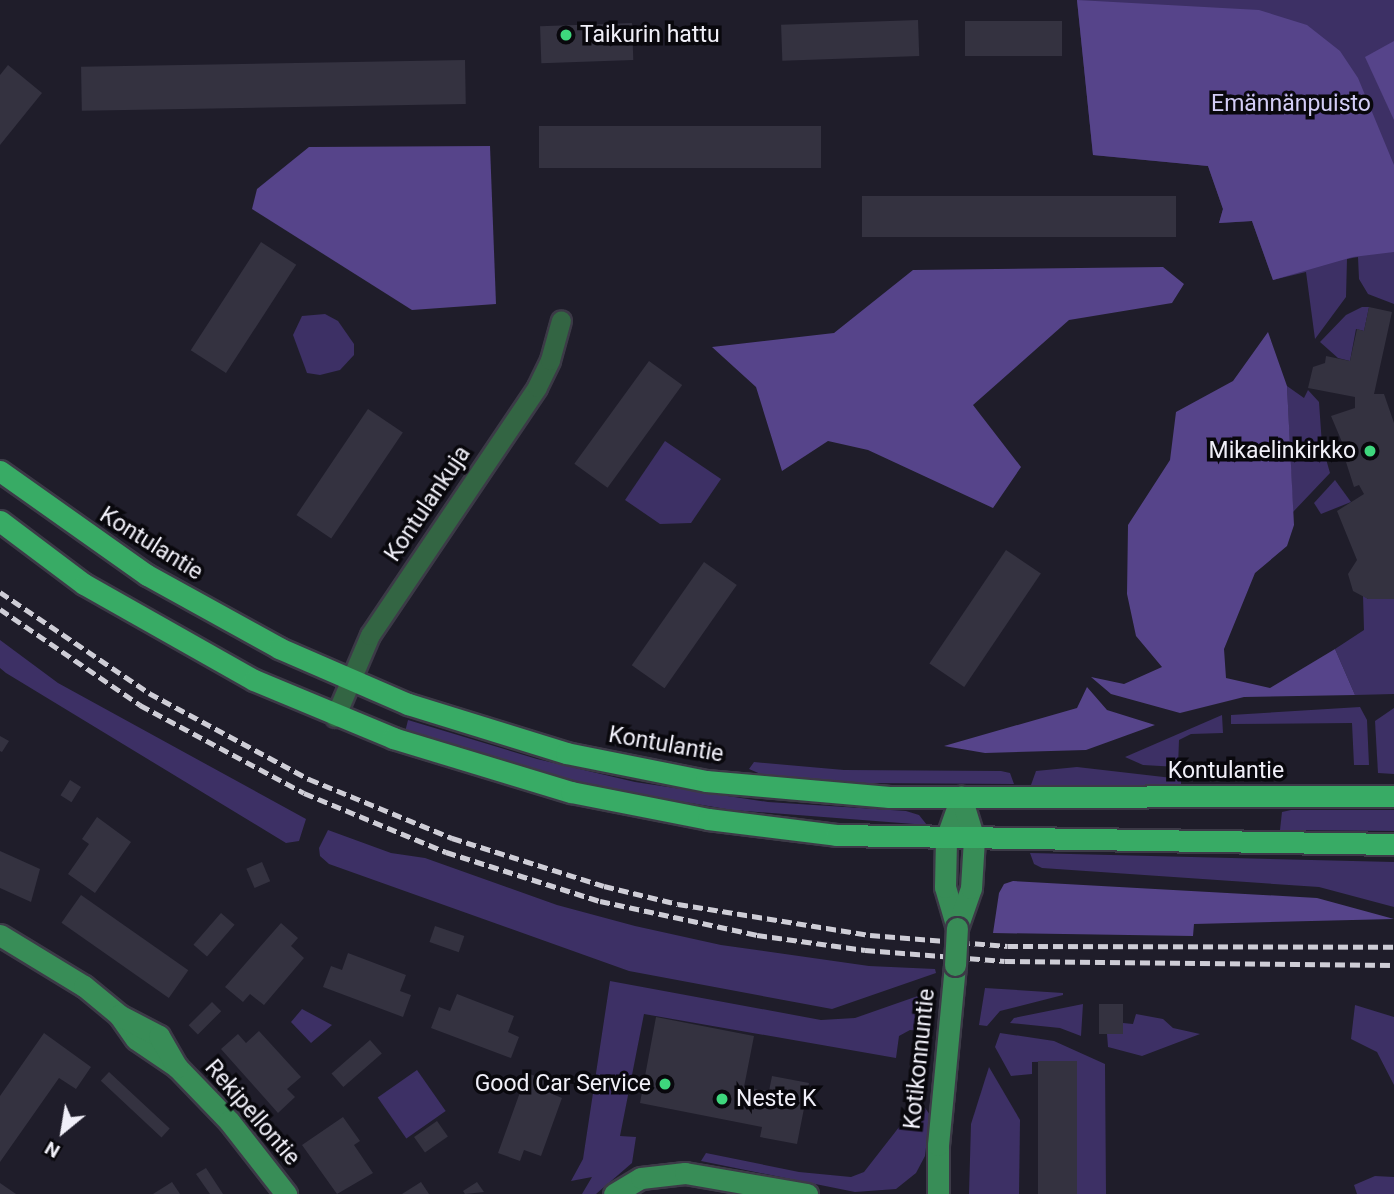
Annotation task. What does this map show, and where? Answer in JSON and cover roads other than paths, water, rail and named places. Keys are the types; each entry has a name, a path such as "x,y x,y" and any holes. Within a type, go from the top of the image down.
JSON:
{"main road":[{"name":"Kontulantie","path":"0,471 147,575 349,681 503,736 639,769 780,789 961,797 1394,796"},
{"path":"0,522 134,615 254,680 335,717 500,773 641,808 836,835 946,839 1394,844"}],"street":[{"name":"Kontulankuja","path":"335,717 369,635 537,387 550,360 561,320"},
{"name":"Kotikonnuntie","path":"957,928 945,887 946,839 961,797"},
{"name":"Kotikonnuntie","path":"938,1194 938,1145 957,928 971,888 974,839 961,797"},
{"name":"Rekipellontie","path":"0,935 85,986 119,1015 136,1039 177,1067 229,1121 286,1194"},
{"path":"614,1194 662,1173 716,1186 807,1194"}],"railway":[{"path":"0,592 149,693 309,779 452,838 604,886 678,904 870,935 1008,946 1394,947"},
{"path":"0,609 140,705 304,793 446,852 600,901 757,935 865,950 1005,961 1394,965"}],"place":[{"name":"Taikurin hattu","path":"566,35"},
{"name":"Mikaelinkirkko","path":"1370,451"},
{"name":"Good Car Service","path":"665,1084"},
{"name":"Neste K","path":"722,1099"}],"park label":[{"name":"Emännänpuisto","path":"1291,104"}]}
